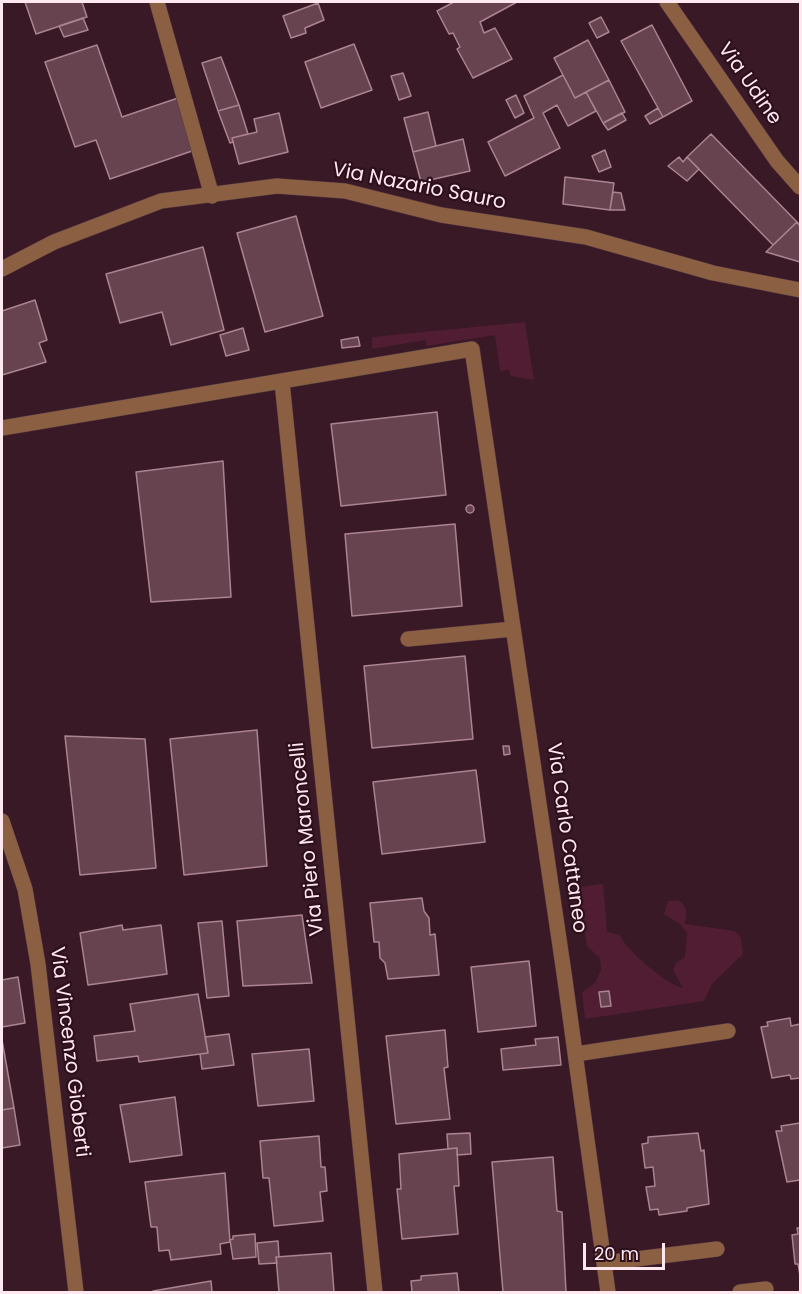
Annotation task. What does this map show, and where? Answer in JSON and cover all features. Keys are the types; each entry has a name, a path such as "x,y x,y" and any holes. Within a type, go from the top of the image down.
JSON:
{"street":[{"path":"157,2 212,196"},
{"name":"Via Udine","path":"667,2 777,161 801,187"},
{"name":"Via Nazario Sauro","path":"2,269 54,242 161,201 277,186 345,191 441,215 586,237 713,273 801,290"},
{"name":"Via Carlo Cattaneo","path":"282,382 472,349 576,1054 608,1293"},
{"path":"2,428 282,382"},
{"name":"Via Piero Maroncelli","path":"282,382 375,1293"},
{"path":"408,639 513,629"},
{"name":"Via Vincenzo Gioberti","path":"2,821 25,889 38,963 76,1293"},
{"path":"576,1054 728,1031"},
{"path":"604,1263 717,1249"},
{"path":"740,1293 766,1289"}],"shaded area":[{"path":"525,322 534,380 511,376 509,370 500,371 495,335 427,346 425,340 372,349 372,337"},
{"path":"603,884 607,932 620,935 638,957 676,986 683,988 673,970 676,963 685,957 687,933 680,924 664,914 668,901 678,900 684,905 685,924 735,931 741,938 743,954 712,984 704,1001 585,1019 582,992 595,983 601,970 600,958 587,946 578,887","holes":["609,991 611,1006 601,1007 599,993"]}],"building":[{"path":"25,2 82,2 87,17 36,34"},
{"path":"454,2 517,2 480,22 484,33 495,28 512,59 473,78 457,49 460,47 453,33 449,34 437,11"},
{"path":"318,3 324,20 305,28 306,33 291,38 283,16"},
{"path":"601,17 609,32 597,38 589,23"},
{"path":"83,18 88,30 64,37 59,26"},
{"path":"652,25 692,101 663,117 621,41"},
{"path":"588,40 609,80 575,98 554,58"},
{"path":"354,44 372,90 321,108 305,62"},
{"path":"97,45 122,117 178,98 195,150 110,179 96,140 75,147 45,62"},
{"path":"221,57 239,105 218,111 202,63"},
{"path":"403,73 411,96 399,100 391,76"},
{"path":"563,75 575,98 586,92 596,111 568,126 557,105 543,113 560,148 505,176 488,142 534,118 524,96"},
{"path":"609,80 625,112 603,123 586,92"},
{"path":"516,95 524,113 515,118 506,100"},
{"path":"239,105 248,134 232,138 233,142 230,143 218,111"},
{"path":"658,108 663,117 650,124 645,116"},
{"path":"428,112 436,146 413,152 404,118"},
{"path":"279,113 288,152 239,164 232,138 257,132 254,119"},
{"path":"622,113 626,120 608,130 603,123"},
{"path":"711,134 797,222 773,245 687,157"},
{"path":"463,139 470,171 421,182 413,152"},
{"path":"605,150 611,167 599,172 592,156"},
{"path":"679,157 683,162 687,157 699,169 687,181 668,166"},
{"path":"565,177 614,183 610,210 563,204"},
{"path":"613,192 621,193 625,210 610,210"},
{"path":"296,216 323,316 265,332 237,233"},
{"path":"797,222 800,226 800,262 766,252"},
{"path":"203,247 224,330 171,345 162,312 120,323 106,274"},
{"path":"35,300 47,340 39,343 46,362 2,375 2,311"},
{"path":"243,328 249,350 226,356 220,335"},
{"path":"358,337 360,346 342,348 341,340"},
{"path":"437,412 446,495 341,506 331,424"},
{"path":"223,461 231,597 151,602 136,472"},
{"path":"470,505 474,509 470,513 466,509"},
{"path":"455,524 462,606 352,616 345,534"},
{"path":"465,656 473,739 372,748 364,666"},
{"path":"257,730 267,866 184,875 170,739"},
{"path":"65,736 145,739 156,868 80,875"},
{"path":"503,746 509,746 510,754 504,755"},
{"path":"476,770 485,842 382,854 373,782"},
{"path":"422,898 424,911 429,918 430,935 435,934 439,975 388,979 385,963 380,958 379,942 374,942 370,903"},
{"path":"302,915 312,983 243,986 237,921"},
{"path":"222,921 229,996 207,998 198,923"},
{"path":"122,925 123,930 161,925 167,974 88,985 80,933"},
{"path":"529,961 536,1026 478,1032 471,967"},
{"path":"18,977 25,1023 2,1027 2,980"},
{"path":"609,991 611,1006 601,1007 599,992"},
{"path":"198,994 208,1053 139,1062 138,1056 97,1061 94,1036 135,1031 130,1004"},
{"path":"790,1018 791,1026 800,1024 800,1078 791,1079 790,1075 772,1078 761,1027 768,1026 767,1022"},
{"path":"445,1030 448,1067 444,1068 450,1119 396,1124 386,1036"},
{"path":"229,1034 234,1065 202,1069 200,1054 208,1053 205,1037"},
{"path":"558,1037 561,1065 503,1070 501,1049 536,1045 535,1039"},
{"path":"2,1040 14,1108 2,1110"},
{"path":"309,1049 314,1101 258,1106 252,1054"},
{"path":"175,1097 182,1155 130,1162 120,1105"},
{"path":"14,1108 20,1145 2,1148 2,1110"},
{"path":"800,1123 800,1180 787,1182 776,1131 782,1131 781,1126"},
{"path":"470,1133 471,1154 457,1155 457,1148 448,1149 447,1134"},
{"path":"698,1133 701,1151 704,1150 709,1204 687,1208 687,1211 659,1215 658,1209 650,1210 646,1187 655,1186 653,1167 645,1168 642,1144 648,1143 648,1137"},
{"path":"319,1136 321,1167 325,1167 327,1191 320,1192 323,1221 274,1226 269,1178 263,1178 260,1141"},
{"path":"457,1148 459,1186 454,1186 458,1234 402,1239 397,1189 401,1189 399,1154"},
{"path":"553,1157 557,1211 562,1212 566,1292 503,1292 492,1162"},
{"path":"225,1173 230,1242 220,1244 221,1254 171,1260 169,1250 159,1251 157,1227 151,1227 145,1182"},
{"path":"797,1228 800,1228 800,1276 798,1264 795,1264 792,1235 798,1234"},
{"path":"255,1234 256,1257 233,1259 230,1240 233,1236"},
{"path":"278,1241 277,1263 259,1264 257,1243"},
{"path":"331,1253 334,1292 279,1292 276,1257"},
{"path":"457,1273 459,1292 412,1292 411,1281 421,1280 421,1276"},
{"path":"211,1281 212,1292 153,1292 153,1291"}]}
